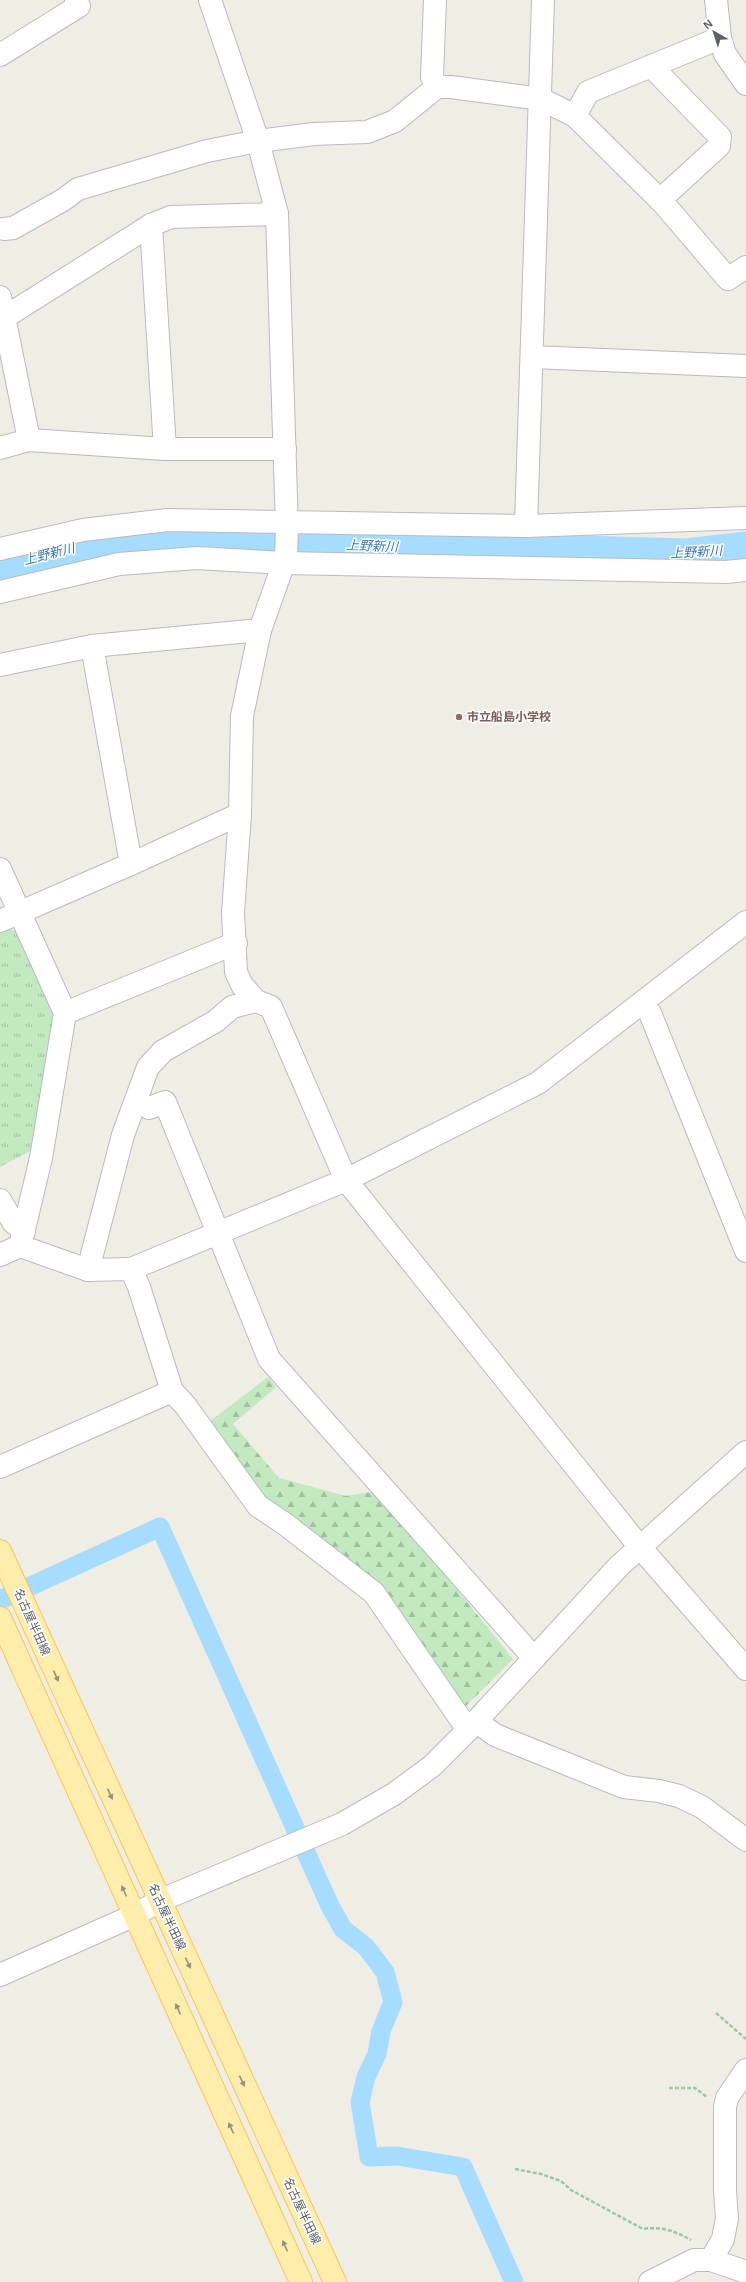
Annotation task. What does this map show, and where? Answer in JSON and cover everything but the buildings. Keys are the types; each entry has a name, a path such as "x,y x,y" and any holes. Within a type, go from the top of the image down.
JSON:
{"main road":[{"name":"名古屋半田線","path":"0,1551 334,2282"},
{"path":"0,1618 301,2282"}],"street":[{"path":"210,0 258,141 277,214 285,449 287,524 285,560 260,630 242,716 240,814 233,913 236,943 236,972 242,985 256,1001 271,1007 346,1180 639,1546 746,1669"},
{"path":"435,0 432,77 437,87"},
{"path":"526,526 543,0"},
{"path":"716,0 720,38 725,54 746,84"},
{"path":"0,55 83,2"},
{"path":"575,116 588,92 720,38"},
{"path":"651,66 720,137 719,146 660,200"},
{"path":"1,229 13,228 64,200 78,189 207,151 258,141 314,134 367,132 395,120 437,87 451,87 540,99 575,116 660,200 728,279 746,267"},
{"path":"30,440 2,311 151,225 171,217 277,214"},
{"path":"151,225 165,449"},
{"path":"532,357 746,366"},
{"path":"0,448 30,440 165,449 285,449"},
{"path":"0,549 83,530 168,520 287,524 526,526 746,518"},
{"path":"0,592 119,564 197,558 718,572 746,570"},
{"path":"0,665 92,646 260,630"},
{"path":"92,646 132,864"},
{"path":"0,921 132,864 240,814"},
{"path":"0,868 66,1013 41,1158 22,1239 0,1255"},
{"path":"0,1200 22,1239 88,1270 131,1269 346,1180 538,1083 746,922"},
{"path":"66,1013 236,943"},
{"path":"88,1270 123,1135 148,1067 163,1051 216,1021 232,1007 256,1001"},
{"path":"642,1003 650,1013 746,1251"},
{"path":"149,1108 165,1102 217,1234 269,1359 534,1658"},
{"path":"131,1269 139,1287 172,1391 185,1405 258,1506 286,1524 374,1593 417,1654 472,1726 624,1787 659,1791 679,1796 702,1807 746,1840"},
{"path":"0,1467 172,1391"},
{"path":"0,1975 135,1915 159,1901 342,1824 394,1794 432,1766 472,1726 639,1546 746,1452"},
{"path":"712,2256 722,2239 727,2218 725,2191 725,2107 727,2098 746,2070"},
{"path":"650,2282 694,2260 712,2256 746,2272"}],"path":[{"path":"716,2013 746,2039"},
{"path":"668,2088 695,2088 720,2107 725,2107"},
{"path":"515,2169 561,2180 571,2190 643,2229 668,2229 712,2256"}],"green space":[{"path":"9,929 18,932 57,1017 32,1150 0,1167 0,933"},
{"path":"268,1377 276,1387 233,1424 279,1478 346,1496 377,1491 513,1659 460,1712 378,1590 260,1499 205,1425"}],"waterway":[{"name":"上野新川","path":"0,566 95,543 158,540 686,555 746,548"},
{"path":"0,1600 160,1527 330,1906 343,1929 366,1947 385,1972 393,2002 381,2031 377,2054 366,2077 360,2102 369,2157 397,2156 463,2167 514,2282"}],"place":[{"name":"市立船島小学校","path":"459,717"}]}
